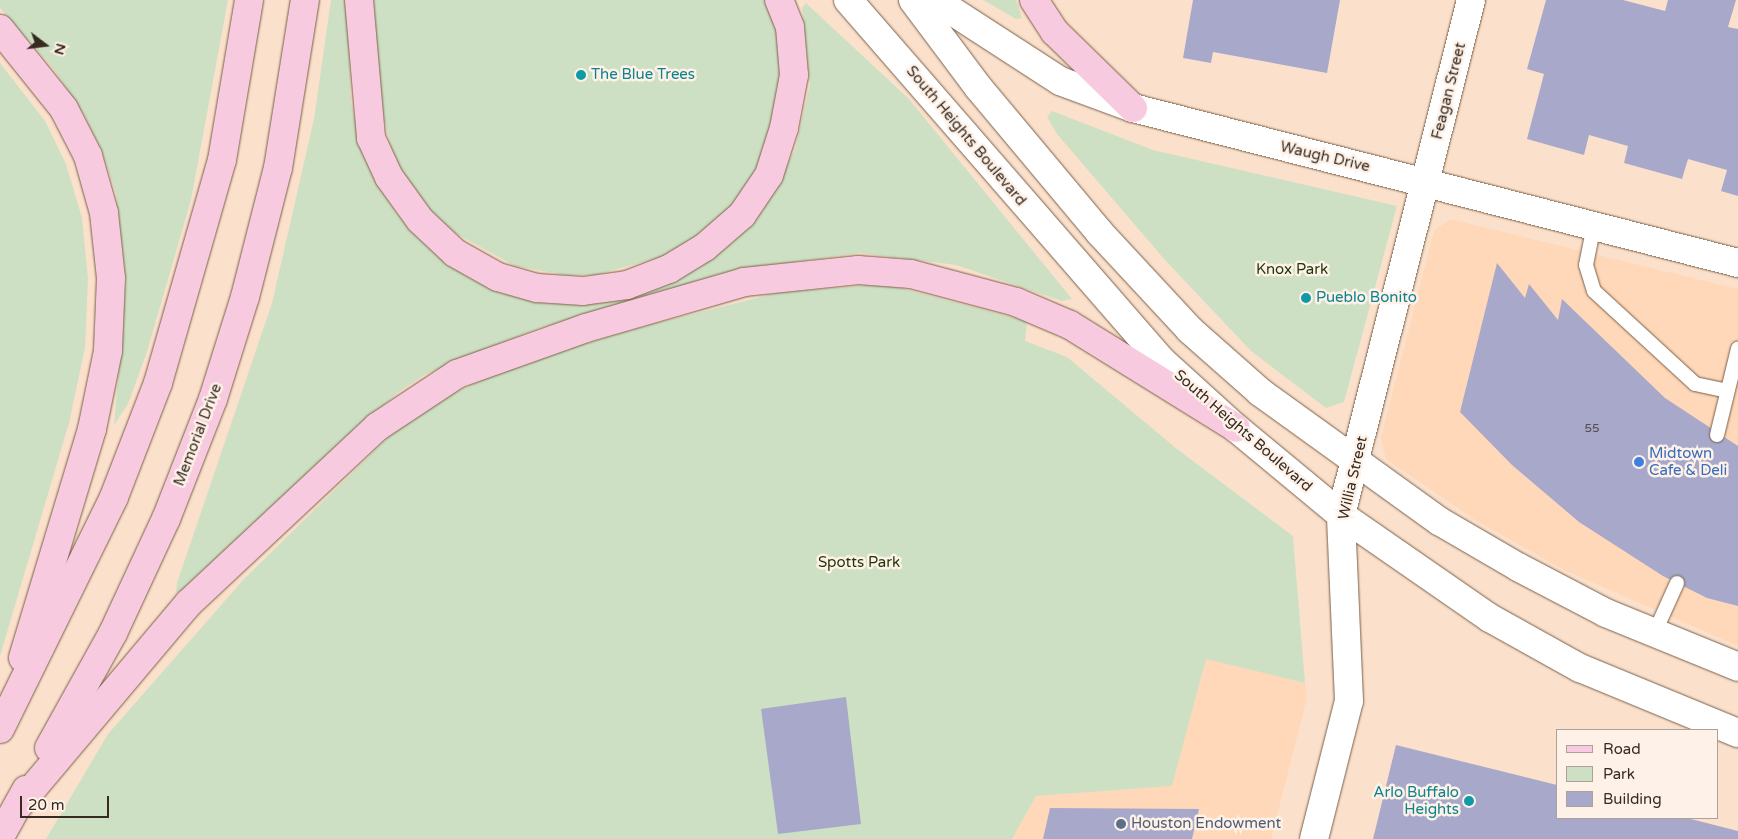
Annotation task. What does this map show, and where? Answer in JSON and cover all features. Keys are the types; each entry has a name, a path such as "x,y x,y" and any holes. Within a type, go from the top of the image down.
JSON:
{"main road":[{"path":"2,726 110,506 158,383 222,160 249,0"},
{"name":"Memorial Drive","path":"0,837 113,633 166,519 213,399 245,297 278,168 305,0"},
{"path":"358,0 363,88 371,138 389,177 420,220 456,253 498,277 538,288 583,291 627,285 669,269 705,247 742,214 770,174 784,128 794,75 790,27 779,0"},
{"name":"South Heights Boulevard","path":"848,0 1162,361 1236,428 1341,515 1498,623 1580,668 1735,724"},
{"path":"913,0 1082,211 1190,330 1260,392 1355,463 1518,567 1654,634 1738,667"},
{"name":"Waugh Drive","path":"935,0 991,41 1060,81 1133,108 1426,181 1738,263"},
{"path":"1034,0 1055,32 1133,108"},
{"name":"Feagan Street","path":"1426,181 1471,0"},
{"path":"0,29 64,109 88,156 104,213 111,278 108,351 92,429 2,726"},
{"name":"Willia Street","path":"1314,839 1349,701 1341,515 1426,181"},
{"path":"17,807 190,603 377,427 456,374 586,328 744,282 858,270 911,274 1016,302 1070,325 1236,428"}],"lane":[{"path":"1594,225 1586,265 1594,291 1695,384 1727,391"},
{"path":"1717,435 1738,349"},
{"path":"1654,634 1677,583"}],"shaded area":[{"path":"1450,219 1738,289 1738,646 1564,570 1475,520 1386,459 1381,438 1434,231"},
{"path":"1206,659 1305,683 1307,698 1271,839 1012,839 1036,796 1172,786"}],"green space":[{"path":"0,0 228,0 191,200 147,352 128,404 114,425 126,283 116,193 102,151 82,111 52,67 0,8"},
{"path":"331,0 347,0 351,101 359,138 374,178 397,214 454,263 633,294 658,288 725,249 763,210 795,150 810,84 802,8 806,3 909,99 1072,299 1062,301 956,265 860,253 751,268 539,328 426,374 397,393 183,595 176,591 177,583 272,303 314,119"},
{"path":"374,0 769,0 776,26 782,84 768,149 742,196 702,235 672,254 595,275 566,275 515,266 455,233 430,211 395,162 377,93"},
{"path":"983,0 1016,0 1022,18 1016,19"},
{"path":"0,63 45,121 66,164 82,218 88,279 85,348 69,423 0,656"},
{"name":"Knox Park","path":"1052,111 1153,150 1397,206 1344,402 1326,408 1251,351 1165,260 1057,134 1047,117"},
{"name":"Spotts Park","path":"885,284 1027,321 1025,341 1067,357 1177,449 1293,536 1305,683 1206,659 1172,786 1036,796 1012,839 46,839 108,734 244,579 414,412 518,363 653,324 777,293"}],"building":[{"path":"1193,0 1340,0 1327,73 1213,52 1211,63 1183,58"},
{"path":"1546,0 1623,0 1665,11 1668,0 1736,0 1728,27 1738,29 1738,196 1721,191 1727,170 1688,159 1682,179 1624,163 1628,146 1589,135 1584,155 1527,139 1544,74 1527,69"},
{"path":"1497,263 1525,298 1529,284 1558,320 1562,299 1665,398 1738,446 1738,606 1707,598 1663,576 1579,522 1512,465 1460,412"},
{"path":"846,697 861,824 778,834 761,709"},
{"name":"Arlo Buffalo Heights","path":"1396,745 1556,785 1556,819 1691,819 1738,831 1738,839 1373,839"},
{"name":"Houston Endowment","path":"1050,808 1199,809 1192,839 1043,839"}],"place":[{"name":"The Blue Trees","path":"581,75"},
{"name":"Pueblo Bonito","path":"1306,298"},
{"name":"Midtown Cafe & Deli","path":"1639,462"},
{"name":"Arlo Buffalo Heights","path":"1469,801"},
{"name":"Houston Endowment","path":"1121,824"}]}
